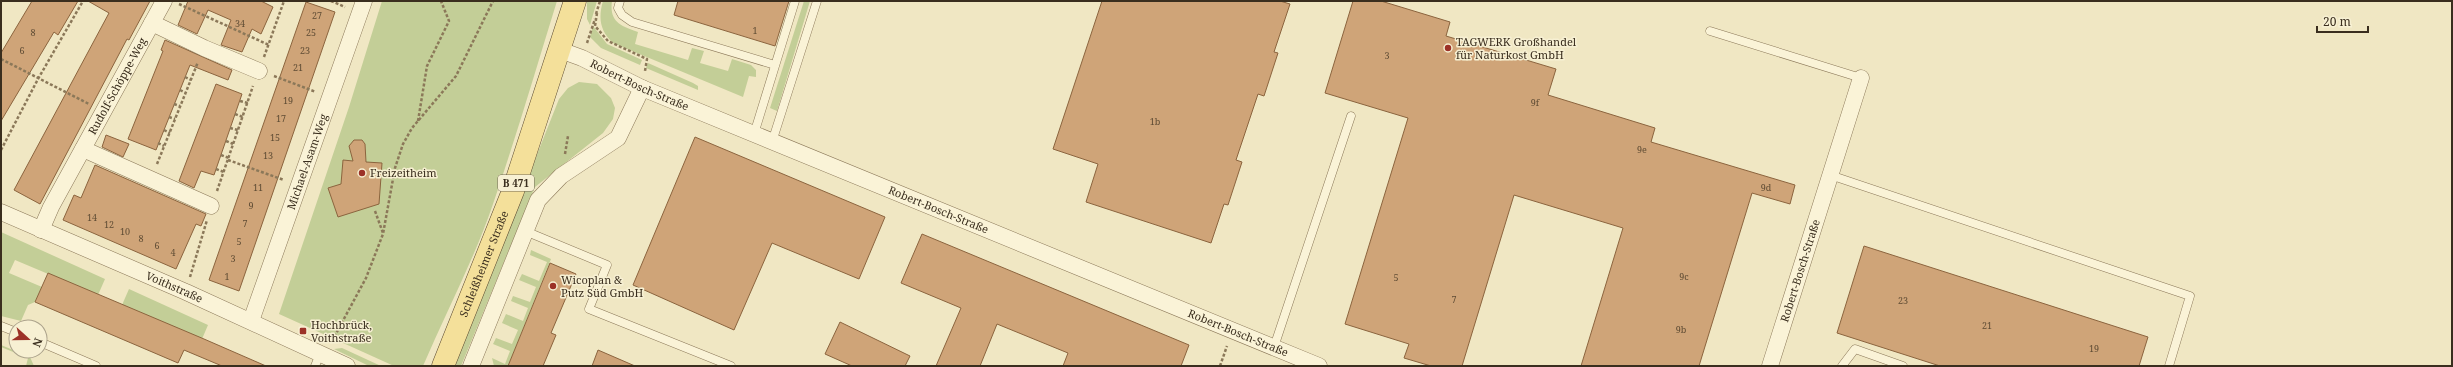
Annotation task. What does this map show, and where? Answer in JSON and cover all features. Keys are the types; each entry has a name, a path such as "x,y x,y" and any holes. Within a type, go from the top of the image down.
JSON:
{"main road":[{"name":"Schleißheimer Straße","path":"444,366 513,190 575,1"}],"street":[{"name":"Michael-Asam-Weg","path":"251,321 364,1"},
{"name":"Rudolf-Schöppe-Weg","path":"41,230 51,207 152,22 171,3"},
{"path":"152,22 204,48 259,71"},
{"name":"Robert-Bosch-Straße","path":"560,50 582,58 642,88 1319,366"},
{"name":"Robert-Bosch-Straße","path":"1770,366 1861,78"},
{"path":"471,366 538,200 561,176 618,138 642,88"},
{"path":"83,148 211,206"},
{"name":"Voithstraße","path":"1,212 251,321 317,360 347,366"}],"lane":[{"path":"620,1 618,8 622,15 632,22 775,65"},
{"path":"754,134 795,1"},
{"path":"772,142 816,1"},
{"path":"1710,31 1861,78"},
{"path":"1274,347 1351,116"},
{"path":"1830,175 2190,296 2170,366"},
{"path":"525,231 607,265 589,309 731,366"},
{"path":"48,345 96,366"},
{"path":"1842,366 1855,349 1903,366"}],"path":[{"path":"1,150 38,79 83,1"},
{"path":"186,292 211,206 284,1"},
{"path":"418,122 427,66 449,21 441,1"},
{"path":"317,360 332,341 366,278 383,234 395,168 403,144 418,122 456,76 493,1"},
{"path":"582,58 600,1"},
{"path":"171,3 269,45"},
{"path":"596,13 595,26 608,41 647,59 642,88"},
{"path":"151,179 204,48"},
{"path":"1,59 103,111"},
{"path":"259,71 330,97"},
{"path":"185,77 191,80"},
{"path":"180,90 186,93"},
{"path":"240,101 248,103"},
{"path":"174,104 180,106"},
{"path":"235,114 243,116"},
{"path":"169,117 175,119"},
{"path":"230,128 238,130"},
{"path":"164,130 170,133"},
{"path":"226,141 233,144"},
{"path":"158,143 164,146"},
{"path":"221,155 298,185"},
{"path":"216,169 224,172"},
{"path":"375,211 383,234"},
{"path":"1220,366 1232,330"}],"green space":[{"path":"382,1 557,1 493,204 469,266 423,366 394,366 279,314 349,107"},
{"path":"587,1 597,1 590,25 587,19"},
{"path":"603,1 612,1 612,14 614,18 626,28 638,32 635,44 688,60 692,48 704,51 700,63 728,71 732,59 751,65 756,70 756,77 749,76 743,97 613,43 605,34 601,24 601,7"},
{"path":"804,1 810,1 777,111 770,108"},
{"path":"593,26 607,44 642,60 640,65 601,48 590,37"},
{"path":"648,63 693,83 698,86 698,90 646,68"},
{"path":"579,82 597,84 611,98 615,108 613,119 603,133 535,187 461,366 453,366 559,99 568,88"},
{"path":"1,232 105,279 98,295 15,260 9,273 42,287 35,302 28,305 22,319 13,319 1,316"},
{"path":"531,250 551,259 508,366 494,366 492,358 505,364 510,351 493,344 496,338 512,344 518,330 502,323 506,314 523,321 528,308 511,301 513,296 530,302 536,287 519,280 522,274 539,281 547,262 530,255"},
{"path":"129,289 208,325 202,339 122,305"},
{"path":"1,345 8,348 8,350 1,347"},
{"path":"342,348 381,366 369,366 334,349"},
{"path":"28,359 31,359 34,366 26,366"}],"building":[{"path":"32,1 78,1 58,35 54,32 1,121 1,53"},
{"path":"88,1 150,1 129,40 127,39 40,204 14,190 109,13"},
{"path":"188,1 261,1 273,7 261,34 252,29 242,52 221,45 231,20 208,10 197,34 178,25"},
{"path":"678,1 789,1 775,46 674,15"},
{"path":"1102,1 1280,1 1290,4 1274,52 1278,53 1264,96 1258,94 1236,160 1242,162 1228,205 1224,204 1211,243 1086,202 1098,164 1053,149"},
{"path":"1353,1 1381,1 1450,22 1446,36 1556,69 1548,95 1655,128 1651,142 1795,185 1790,204 1752,193 1699,366 1581,366 1623,228 1514,195 1462,366 1431,366 1404,358 1409,344 1345,324 1408,118 1325,93"},
{"path":"306,2 335,12 239,291 209,280"},
{"path":"165,40 232,70 228,80 190,65 156,150 128,139 163,51 161,50"},
{"path":"216,84 242,94 214,175 201,171 194,188 179,181"},
{"path":"106,135 129,144 123,157 102,147"},
{"path":"695,137 885,217 859,279 772,243 734,330 633,285"},
{"name":"Freizeitheim","path":"354,140 362,140 365,144 366,162 382,163 379,204 338,217 328,188 341,184 343,160 353,161 349,146"},
{"path":"95,165 206,214 201,226 196,224 176,269 63,220 74,195 81,198"},
{"path":"922,234 1189,345 1181,366 1063,366 1068,353 997,324 980,366 936,366 961,308 901,283"},
{"path":"1864,246 2148,337 2139,366 1940,366 1837,333"},
{"path":"550,263 576,274 551,333 556,335 543,366 508,366"},
{"path":"48,273 266,366 222,366 184,350 178,363 35,302"},
{"path":"840,322 910,356 905,366 852,366 825,354"},
{"path":"598,350 635,366 592,366"}],"place":[{"name":"TAGWERK Großhandel für Naturkost GmbH","path":"1448,48"},
{"name":"Freizeitheim","path":"362,173"},
{"name":"Wicoplan & Putz Süd GmbH","path":"553,286"},
{"name":"Hochbrück, Voithstraße","path":"303,331"}]}
